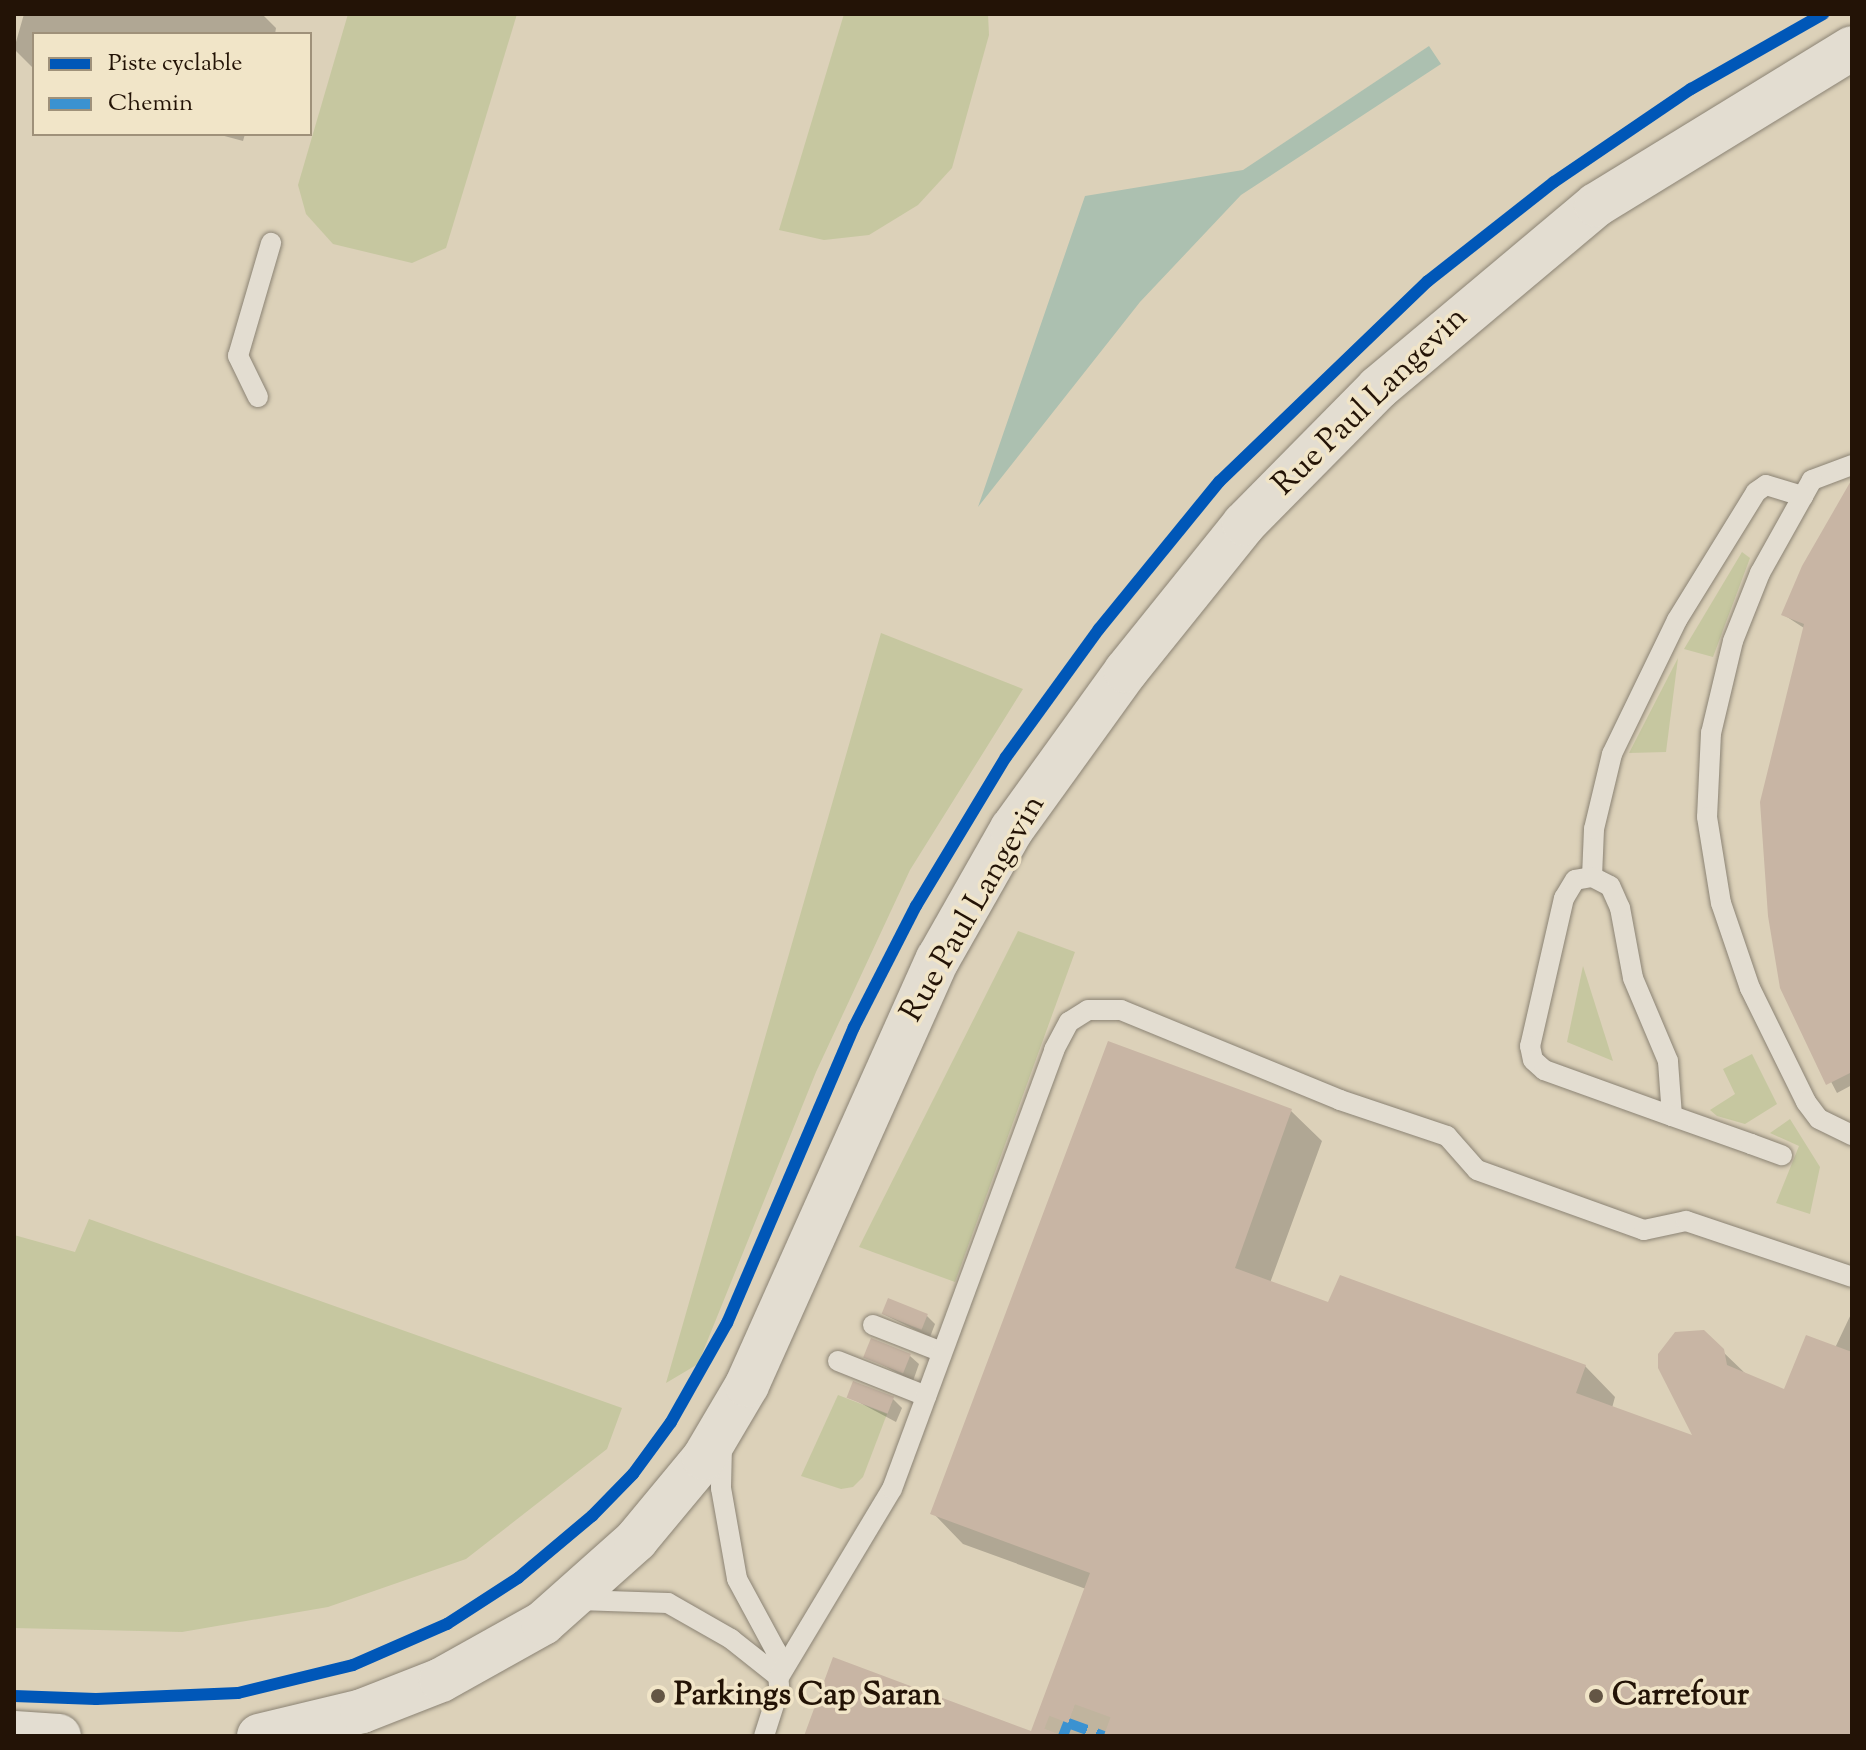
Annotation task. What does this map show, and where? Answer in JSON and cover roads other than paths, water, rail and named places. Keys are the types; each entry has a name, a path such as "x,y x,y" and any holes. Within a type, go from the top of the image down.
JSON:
{"main road":[{"name":"Rue Paul Langevin","path":"259,1736 362,1711 441,1680 543,1623 636,1540 704,1458 747,1385 938,959 1012,829 1126,671 1244,524 1378,388 1596,205 1852,48"},
{"path":"14,1733 59,1736"}],"lane":[{"path":"258,397 238,356 271,243"},
{"path":"1852,465 1812,480 1760,573 1733,641 1711,733 1707,817 1721,903 1750,988 1806,1102 1819,1119 1852,1135"},
{"path":"1592,877 1594,829 1612,754 1677,620 1756,492 1766,485 1803,496"},
{"path":"1672,1116 1668,1061 1633,978 1620,908 1610,886 1592,877 1575,880 1564,898 1530,1046 1533,1060 1544,1070 1672,1116 1782,1155"},
{"path":"779,1677 892,1489 1054,1050 1069,1022 1088,1010 1121,1010 1340,1100 1447,1136 1477,1170 1644,1230 1686,1221 1852,1277"},
{"path":"873,1325 942,1352"},
{"path":"838,1361 926,1396"},
{"path":"723,1425 721,1488 737,1579 776,1651 778,1700 764,1736"},
{"path":"570,1600 668,1603 731,1639 779,1677"}],"tunnel":[{"path":"1063,1736 1068,1723 1104,1736"}],"place":[{"name":"Parkings Cap Saran","path":"658,1696"},
{"name":"Carrefour","path":"1596,1696"}]}
